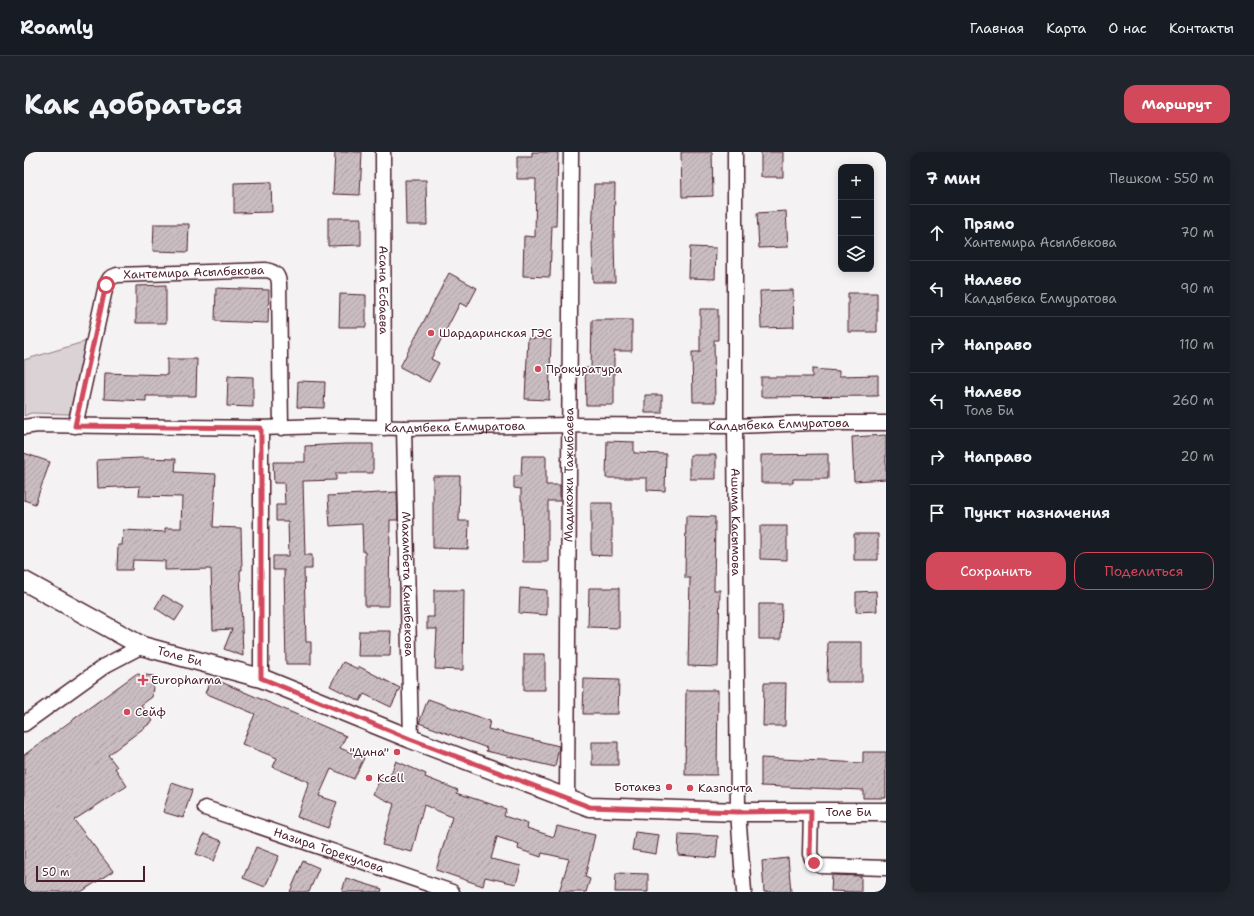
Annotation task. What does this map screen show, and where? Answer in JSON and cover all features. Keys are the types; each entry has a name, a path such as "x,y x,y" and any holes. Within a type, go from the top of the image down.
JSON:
{"street":[{"name":"Асана Есбаева","path":"383,152 384,428"},
{"name":"Мадикожи Тажибаева","path":"567,798 570,152"},
{"name":"Ашима Касымова","path":"735,152 735,426 738,812 744,892"},
{"name":"Хантемира Асылбекова","path":"75,426 106,285 110,278 117,275 266,270 274,271 278,275 279,282 281,428"},
{"name":"Калдыбека Елмуратова","path":"24,427 281,428 322,426 404,428 569,425 735,426 811,423 886,423"},
{"path":"261,428 261,678"},
{"name":"Махамбета Каныбекова","path":"404,428 410,739"},
{"path":"24,581 142,646"},
{"name":"Толе Би","path":"24,724 106,665 142,646 261,678 410,739 590,807 738,812 886,812"},
{"name":"Назира Торекулова","path":"205,808 452,892"},
{"path":"811,811 810,854 814,863 821,866 886,868"}],"shaded area":[{"path":"87,341 84,366 69,414 31,413 24,416 24,360"}],"building":[{"path":"335,152 362,152 360,195 333,194"},
{"path":"532,152 558,152 556,226 552,226 550,277 523,276 524,236 535,237 536,179 517,179 517,157 532,157"},
{"path":"681,152 712,152 713,196 682,197"},
{"path":"761,152 783,152 783,177 761,177"},
{"path":"405,180 426,180 427,225 406,225"},
{"path":"271,182 272,212 234,213 234,183"},
{"path":"594,184 615,184 615,282 593,282 592,241"},
{"path":"786,211 788,247 759,248 757,213"},
{"path":"328,218 361,218 361,245 328,246"},
{"path":"154,224 189,224 188,252 153,251"},
{"path":"690,247 716,248 715,279 689,278"},
{"name":"Шардаринская ГЭС","path":"449,273 477,288 467,307 460,303 431,359 439,363 429,382 400,367"},
{"path":"166,285 166,323 136,323 136,286"},
{"path":"216,288 269,290 268,323 215,321"},
{"path":"793,290 794,327 761,328 760,291"},
{"path":"848,293 877,293 877,332 848,332"},
{"path":"340,294 366,295 366,327 339,327"},
{"path":"700,309 718,309 718,340 714,340 715,402 693,402 692,352 700,352"},
{"path":"592,320 632,320 632,351 614,351 614,405 586,405 585,368 591,368"},
{"name":"Прокуратура","path":"528,338 551,339 549,400 525,399"},
{"path":"167,359 197,359 196,396 146,396 146,401 104,399 105,373 167,375"},
{"path":"812,369 839,371 839,376 878,375 878,396 761,397 761,377 812,377"},
{"path":"228,376 253,377 253,407 227,406"},
{"path":"298,381 325,382 324,408 297,407"},
{"path":"645,395 662,395 662,413 645,413"},
{"path":"886,435 886,479 854,481 852,437"},
{"path":"607,441 634,442 634,453 666,454 665,491 647,490 647,478 606,478"},
{"path":"373,444 373,473 336,473 336,480 303,481 305,555 312,555 312,569 304,569 306,642 311,642 311,664 286,664 284,570 273,570 273,556 289,556 288,521 276,521 276,505 285,505 284,483 274,483 273,462 305,462 305,446"},
{"path":"24,453 50,462 35,504 24,500"},
{"path":"828,454 828,479 793,479 793,483 761,483 761,455"},
{"path":"690,455 716,455 716,479 690,479"},
{"path":"522,456 546,456 546,485 560,485 560,501 548,501 548,562 523,562 521,489 514,488 514,476 521,476"},
{"path":"141,458 176,459 175,472 216,474 213,527 241,528 242,570 240,570 243,656 224,649 232,629 213,630 211,569 165,570 165,561 133,560 132,570 117,570 118,545 122,545 123,530 165,532 165,528 181,528 182,497 139,496 140,486 98,488 97,460"},
{"path":"433,476 460,476 459,521 469,521 468,549 433,548"},
{"path":"397,492 398,520 390,520 389,606 365,606 365,552 363,552 362,524 330,526 328,496"},
{"path":"591,503 612,503 612,556 591,555"},
{"path":"686,516 715,517 714,590 720,590 718,667 688,666 690,578 685,578"},
{"path":"760,526 787,526 787,560 760,559"},
{"path":"854,534 878,534 878,560 854,560"},
{"path":"520,588 547,590 547,615 519,613"},
{"path":"589,588 619,588 619,628 588,627"},
{"path":"434,590 464,590 463,670 435,669 437,629 427,629 427,617 434,617"},
{"path":"876,591 877,611 856,612 856,592"},
{"path":"163,595 184,607 175,621 155,608"},
{"path":"759,604 782,604 781,639 759,639"},
{"path":"359,631 391,631 390,656 358,656"},
{"path":"828,642 862,642 862,682 827,682"},
{"path":"524,654 545,654 545,690 524,690"},
{"path":"343,662 358,669 358,666 400,688 391,707 364,694 360,701 330,686"},
{"path":"136,674 154,676 152,697 141,705 153,721 108,755 117,767 115,768 127,786 74,820 113,871 81,892 24,892 24,755"},
{"path":"212,678 346,736 340,748 364,758 354,779 331,769 319,796 337,802 328,828 297,817 309,782 273,767 277,758 242,744 255,714 205,693"},
{"path":"584,679 619,680 618,714 583,714"},
{"path":"764,683 786,683 785,726 763,726"},
{"path":"686,690 718,690 717,775 685,775"},
{"path":"428,699 490,721 488,729 559,746 555,767 486,751 487,748 419,723"},
{"path":"592,742 618,742 618,765 592,765"},
{"path":"863,752 886,752 886,798 863,798 863,790 761,786 761,758 863,763"},
{"path":"396,761 426,774 425,777 458,790 457,793 506,809 504,816 528,824 527,828 554,837 557,826 595,835 585,877 590,879 586,892 559,892 569,859 542,853 541,857 518,849 519,844 497,837 491,859 521,866 516,884 485,877 483,886 436,870 452,817 424,805 412,852 382,845 394,804 373,794 381,778 388,781"},
{"path":"172,783 192,790 183,818 163,812"},
{"path":"635,832 659,835 656,854 632,850"},
{"path":"204,834 222,841 214,861 196,854"},
{"path":"679,834 718,836 716,858 678,855"},
{"path":"256,847 279,856 265,887 243,878"},
{"path":"788,858 791,892 764,892 762,861"},
{"path":"303,861 319,868 309,892 290,892"},
{"path":"616,873 648,874 648,892 615,892"},
{"path":"832,875 861,876 861,892 831,891"},
{"path":"346,878 382,889 381,892 342,892"}],"place":[{"name":"Шардаринская ГЭС","path":"431,333"},
{"name":"Прокуратура","path":"538,369"},
{"name":"Europharma","path":"143,680"},
{"name":"Сейф","path":"127,712"},
{"name":"\"Дина\"","path":"397,752"},
{"name":"Kcell","path":"369,778"},
{"name":"Ботакөз","path":"669,787"},
{"name":"Казпочта","path":"690,788"}],"route":[{"path":"106,285 75,426 261,428 261,678 410,739 590,807 738,812 811,811 810,854 814,863"}]}
